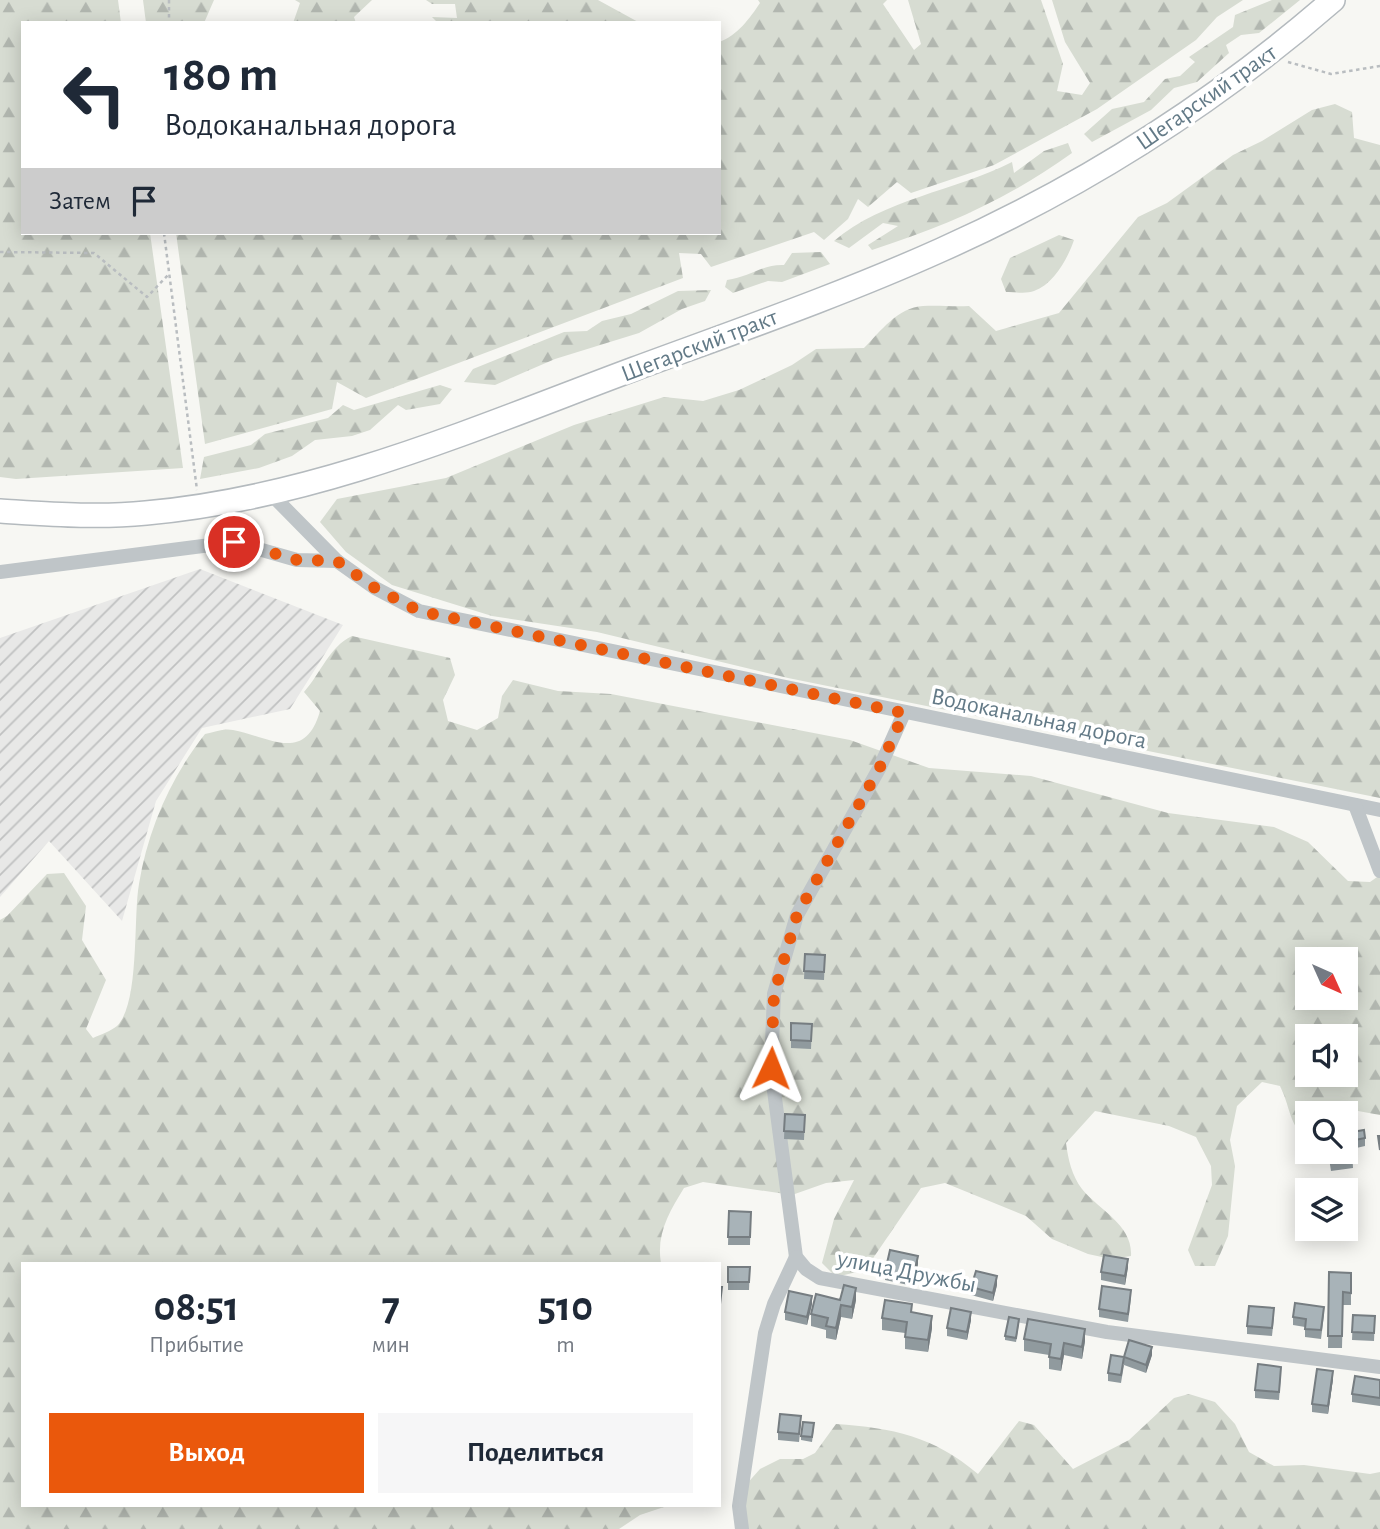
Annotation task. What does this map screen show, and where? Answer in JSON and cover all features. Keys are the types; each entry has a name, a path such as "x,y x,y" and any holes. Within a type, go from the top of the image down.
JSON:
{"main road":[{"name":"Шегарский тракт","path":"0,511 91,516 199,507 270,493 440,442 848,289 1029,208 1145,142 1268,55 1333,0"}],"street":[{"name":"Водоканальная дорога","path":"270,493 337,561 375,588 419,611 1380,810"},
{"path":"0,572 234,542 297,560 337,561"},
{"path":"742,1529 739,1506 765,1333 774,1304 796,1257 771,1068 774,994 797,915 880,767 904,713"},
{"path":"1355,805 1380,871"},
{"name":"улица Дружбы","path":"796,1257 806,1269 820,1278 1107,1332 1380,1367"}],"path":[{"path":"169,0 169,21"},
{"path":"1268,55 1331,74 1380,66"},
{"path":"164,235 199,507"},
{"path":"0,252 94,253 147,297 169,274"}],"shaded area":[{"path":"200,569 343,625 290,709 202,728 156,801 122,921 49,841 0,897 0,638"}],"green space":[{"path":"0,0 118,0 121,21 21,21 21,235 150,235 183,468 16,479 0,477"},
{"path":"143,0 214,0 205,21 146,21"},
{"path":"295,0 372,0 354,17 355,21 294,21 300,3"},
{"path":"426,0 598,0 636,21 436,21 432,17 457,18 455,4 432,4"},
{"path":"758,0 887,0 883,4 914,50 921,44 908,0 1041,0 1063,64 1057,91 1082,95 1090,83 1065,42 1052,0 1243,0 1217,17 1196,40 1097,109 994,165 911,193 897,182 868,207 858,199 848,219 824,240 814,232 711,267 701,254 679,253 683,278 366,398 337,382 332,409 205,444 176,235 721,235 721,41 742,26 760,3"},
{"path":"1272,0 1300,0 1259,33 1241,35 1226,45 1229,53 1197,82 1174,88 1151,110 1092,142 1084,134 1112,109 1144,102 1165,79 1180,76 1195,62 1189,57 1233,27 1235,15"},
{"path":"1335,104 1352,112 1354,138 1380,145 1380,798 788,678 597,632 492,616 392,585 346,552 320,522 337,499 446,478 574,425 664,397 703,401 739,390 792,365 816,349 864,348 890,321 914,307 969,306 996,331 1059,313 1138,217 1167,203 1233,155 1262,141 1312,110"},
{"path":"1068,143 1072,153 1048,169 1000,198 951,221 872,250 868,245 898,226 883,223 849,248 834,241 874,215 897,205 1012,162 1014,173 1044,151"},
{"path":"1059,235 1074,240 1054,277 1034,291 1006,292 1001,279 1010,258"},
{"path":"821,252 830,264 782,282 768,281 733,293 725,287 727,280 769,266 784,265 792,253"},
{"path":"711,290 705,301 682,309 639,333 555,359 495,385 464,382 473,369 564,332 587,331 602,321 631,314 678,291"},
{"path":"440,385 452,389 440,404 406,410 398,405 370,430 352,436 315,440 292,456 259,468 200,479 204,457 251,445 265,434 328,418 343,405 354,410"},
{"path":"352,636 450,658 455,675 443,700 448,721 477,730 498,718 502,696 513,680 558,691 611,694 850,740 929,768 1031,776 1168,813 1274,827 1308,842 1348,881 1370,882 1380,875 1380,1115 1358,1111 1358,1101 1295,1101 1295,1124 1280,1086 1262,1082 1237,1106 1230,1140 1235,1166 1228,1236 1215,1266 1195,1266 1188,1250 1212,1185 1211,1166 1196,1137 1169,1126 1095,1111 1066,1143 1069,1161 1082,1189 1114,1219 1127,1236 1131,1256 1111,1259 1088,1254 1052,1239 1026,1216 945,1183 921,1188 865,1270 836,1277 822,1263 834,1219 854,1180 826,1183 792,1195 703,1182 684,1188 662,1233 661,1262 21,1262 21,1507 664,1507 640,1515 619,1529 0,1529 0,920 47,874 64,873 86,906 82,940 106,980 86,1029 93,1038 117,1026 129,999 137,898 148,843 163,804 182,768 205,734 215,731 233,730 285,743 296,742 305,737 320,711 304,692 331,654"},
{"path":"1189,1394 1215,1402 1235,1424 1249,1452 1274,1466 1304,1465 1370,1474 1380,1472 1380,1529 743,1529 744,1487 760,1469 780,1459 803,1459 815,1453 836,1424 876,1428 912,1436 945,1451 978,1474 1019,1421 1034,1425 1073,1469 1129,1440 1174,1398"}],"building":[{"path":"805,954 825,955 824,972 804,971"},
{"path":"791,1023 812,1024 811,1041 791,1040"},
{"path":"785,1114 805,1115 804,1132 784,1131"},
{"path":"1364,1130 1365,1138 1358,1139 1358,1131"},
{"path":"729,1211 751,1212 750,1237 728,1237"},
{"path":"890,1250 918,1256 913,1278 885,1272"},
{"path":"1104,1255 1128,1259 1125,1276 1101,1272"},
{"path":"728,1267 750,1267 749,1282 728,1282"},
{"path":"976,1271 997,1276 993,1293 971,1287"},
{"path":"1329,1272 1351,1273 1351,1293 1343,1292 1342,1336 1328,1336"},
{"path":"844,1285 856,1288 852,1307 841,1305 836,1328 826,1326 828,1318 811,1314 816,1294 840,1300"},
{"path":"1102,1286 1131,1290 1128,1314 1099,1309"},
{"path":"789,1291 812,1296 807,1317 785,1312"},
{"path":"885,1300 912,1304 911,1312 932,1316 928,1340 905,1337 907,1322 882,1318"},
{"path":"1295,1303 1324,1307 1321,1330 1305,1329 1306,1319 1293,1317"},
{"path":"1249,1306 1274,1308 1272,1328 1247,1326"},
{"path":"951,1308 971,1312 967,1332 947,1328"},
{"path":"1353,1315 1375,1316 1374,1333 1352,1332"},
{"path":"1009,1317 1019,1319 1016,1338 1005,1336"},
{"path":"1028,1319 1085,1329 1082,1347 1064,1343 1061,1359 1049,1357 1051,1344 1024,1339"},
{"path":"1129,1340 1152,1347 1146,1365 1124,1357"},
{"path":"1111,1355 1124,1357 1121,1375 1108,1373"},
{"path":"1258,1364 1281,1367 1279,1392 1255,1390"},
{"path":"1317,1369 1333,1371 1328,1406 1312,1404"},
{"path":"1355,1376 1380,1380 1380,1398 1352,1394"},
{"path":"780,1414 801,1416 799,1434 778,1432"},
{"path":"803,1422 814,1423 812,1437 801,1436"}],"route":[{"path":"234,542 297,560 337,561 375,588 419,611 904,713 880,767 797,915 774,994 771,1068"}]}
